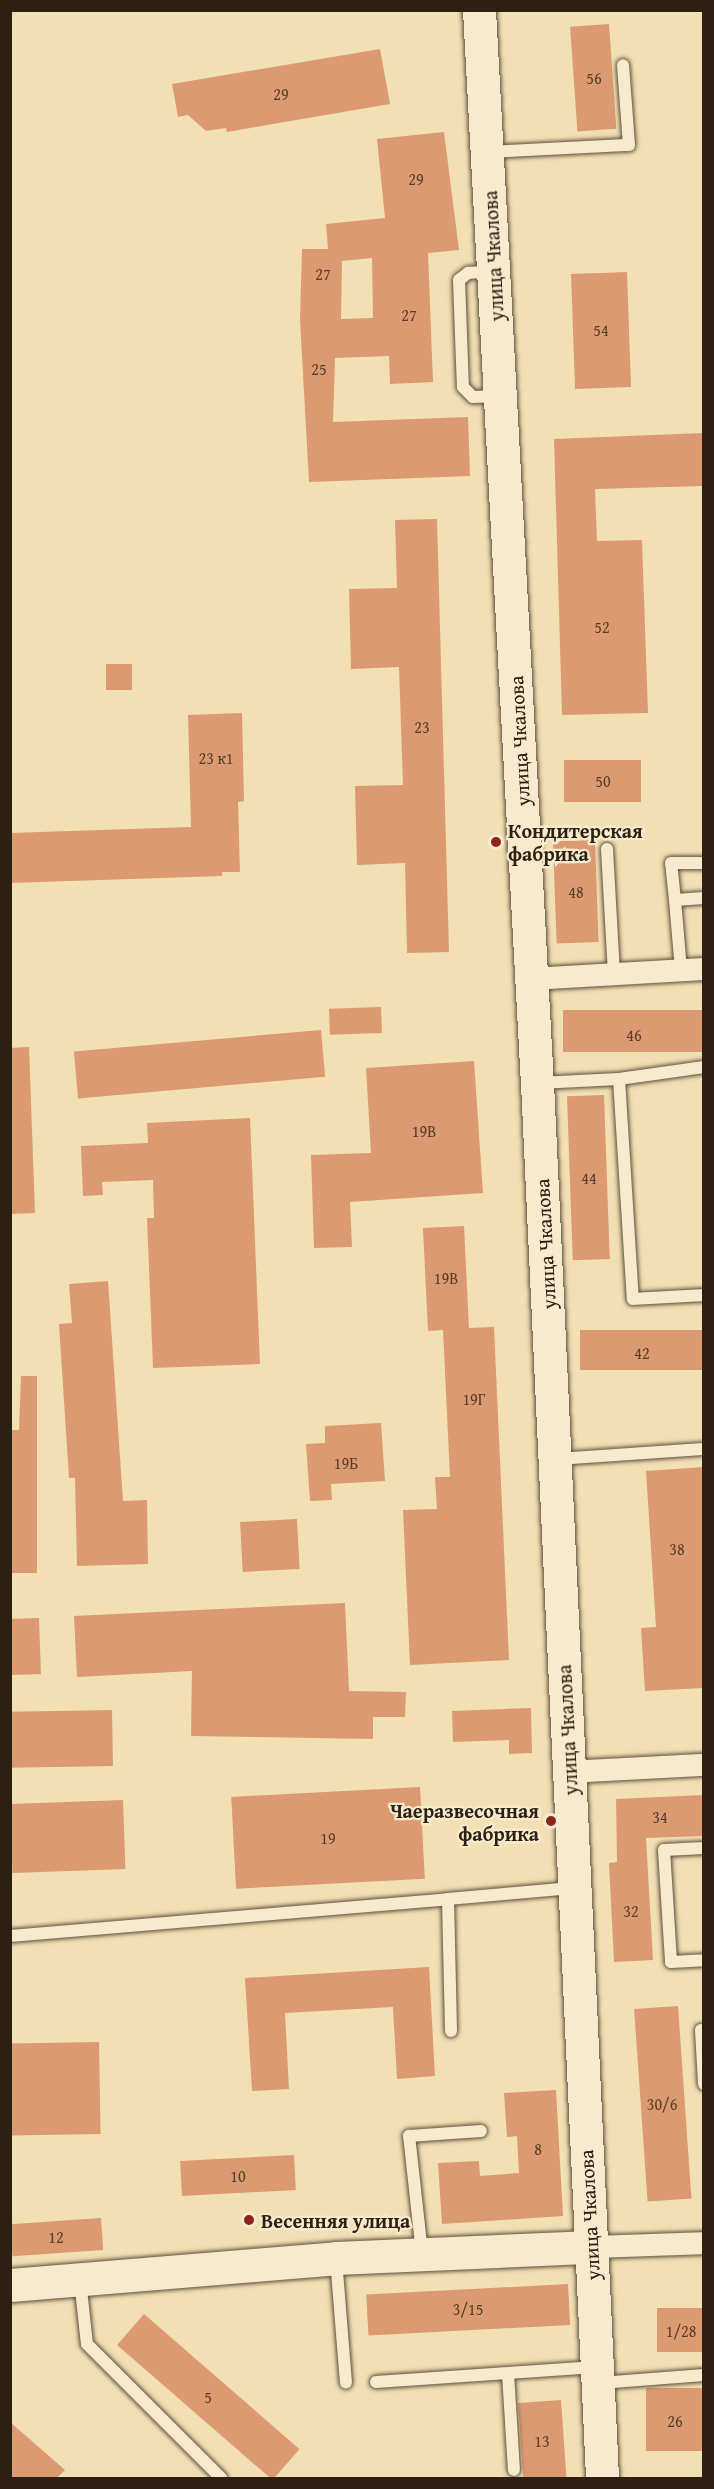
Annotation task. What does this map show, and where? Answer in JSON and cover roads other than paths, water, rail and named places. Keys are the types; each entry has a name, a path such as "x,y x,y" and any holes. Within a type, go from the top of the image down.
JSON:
{"street":[{"name":"улица Чкалова","path":"479,10 537,1083 602,2478"},
{"path":"531,979 692,969"},
{"path":"569,1772 704,1765"},
{"path":"10,2285 336,2258 704,2243"}],"lane":[{"path":"488,152 629,145 623,65"},
{"path":"607,849 614,974"},
{"path":"692,969 675,900 671,863 704,863"},
{"path":"675,900 704,898"},
{"path":"537,1083 619,1078 704,1067"},
{"path":"619,1078 633,1299 704,1295"},
{"path":"555,1459 704,1449"},
{"path":"704,1848 664,1850 671,1962 704,1960"},
{"path":"10,1936 574,1888"},
{"path":"448,1899 451,2031"},
{"path":"701,2030 704,2084"},
{"path":"422,2253 409,2136 481,2131"},
{"path":"336,2258 346,2383"},
{"path":"80,2279 87,2344 221,2478"},
{"path":"508,2373 514,2470"},
{"path":"376,2382 508,2373 597,2376 704,2375"}],"place":[{"name":"Кондитерская фабрика","path":"496,842"},
{"name":"Чаеразвесочная фабрика","path":"551,1821"},
{"name":"Весенняя улица","path":"249,2220"}]}
